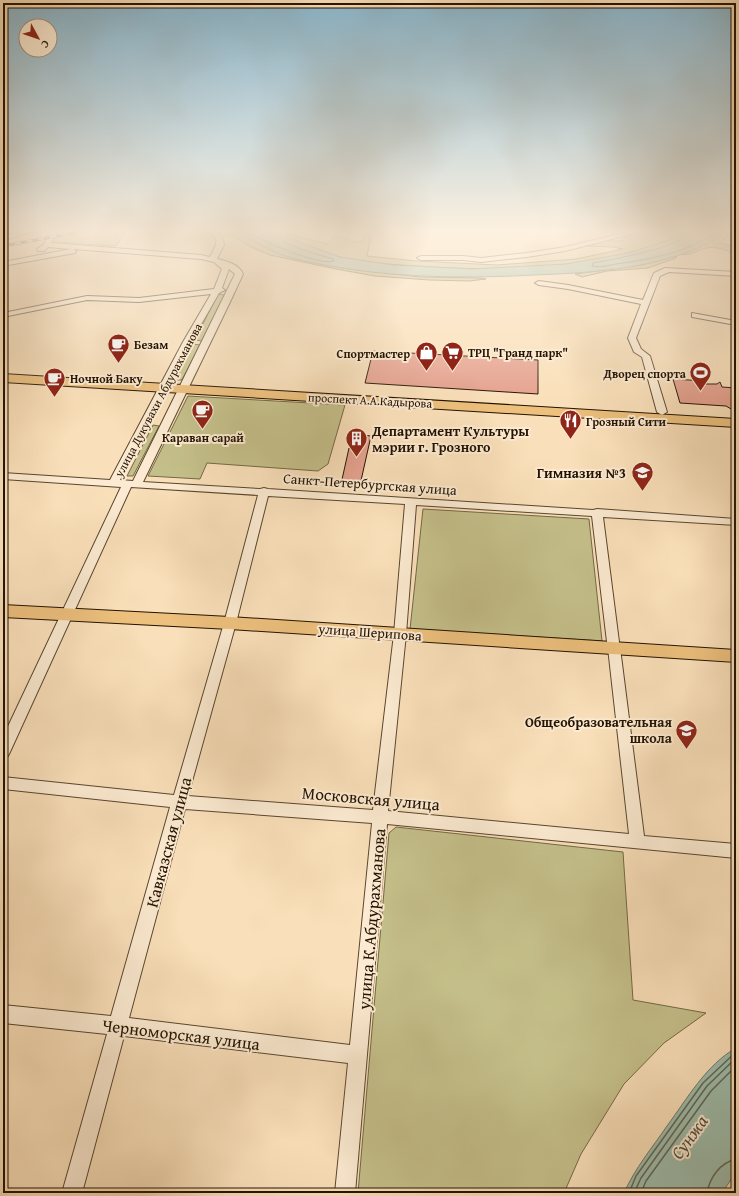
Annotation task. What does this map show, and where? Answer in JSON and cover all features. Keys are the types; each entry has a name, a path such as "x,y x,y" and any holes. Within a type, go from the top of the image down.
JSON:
{"main road":[{"name":"проспект А.А.Кадырова","path":"3,373 166,385"},
{"name":"проспект А.А.Кадырова","path":"3,378 166,385 736,417"},
{"name":"проспект А.А.Кадырова","path":"184,386 736,423"},
{"name":"улица Шерипова","path":"3,611 613,645 736,656"}],"street":[{"name":"улица Дукувахи Абдурахманова","path":"114,482 166,385 187,342 218,287"},
{"name":"улица Дукувахи Абдурахманова","path":"3,752 67,615 132,483 184,386 233,287"},
{"path":"567,287 646,303"},
{"path":"652,287 632,338 637,350 646,356 662,412"},
{"path":"3,315 87,298 139,300 165,298 217,290 232,290"},
{"path":"695,315 736,324"},
{"path":"187,342 205,343"},
{"path":"146,422 164,423"},
{"name":"Санкт-Петербургская улица","path":"3,476 264,491 736,522"},
{"name":"Кавказская улица","path":"72,1193 179,802 230,623 264,491"},
{"name":"улица К.Абдурахманова","path":"345,1193 380,817 400,634 411,501"},
{"path":"596,512 637,841"},
{"name":"Московская улица","path":"3,783 179,802 380,817 736,851"},
{"name":"Черноморская улица","path":"3,1014 118,1026 359,1055"}],"shaded area":[{"path":"218,294 225,295 202,341 195,340"},
{"path":"193,344 200,345 182,380 175,380"},
{"path":"188,396 345,405 328,464 318,471 207,463 200,479 148,476"},
{"path":"153,425 159,426 133,476 127,476"},
{"path":"423,509 589,519 602,641 410,629"},
{"path":"396,827 623,852 633,1000 706,1013 664,1043 624,1084 581,1154 564,1193 358,1193 389,833"}],"water":[{"name":"Сунжа","path":"736,1048 736,1172 722,1193 624,1193 644,1158 698,1083 715,1064"}],"building":[{"name":"ТРЦ \"Гранд парк\"","path":"373,351 538,360 538,394 365,383"},
{"name":"Дворец спорта","path":"673,379 705,381 706,384 717,384 720,382 722,387 736,388 736,412 726,406 680,403"},
{"name":"Департамент Культуры мэрии г. Грозного","path":"361,435 371,436 360,485 341,484 349,448 358,448"}],"place":[{"name":"Безам","path":"118,364"},
{"name":"Спортмастер","path":"426,372"},
{"name":"ТРЦ \"Гранд парк\"","path":"453,372"},
{"name":"Дворец спорта","path":"701,392"},
{"name":"Ночной Баку","path":"54,398"},
{"name":"Караван сарай","path":"203,430"},
{"name":"Грозный Сити","path":"570,440"},
{"name":"Департамент Культуры мэрии г. Грозного","path":"356,458"},
{"name":"Гимназия №3","path":"642,492"},
{"name":"Общеобразовательная школа","path":"687,750"}]}
